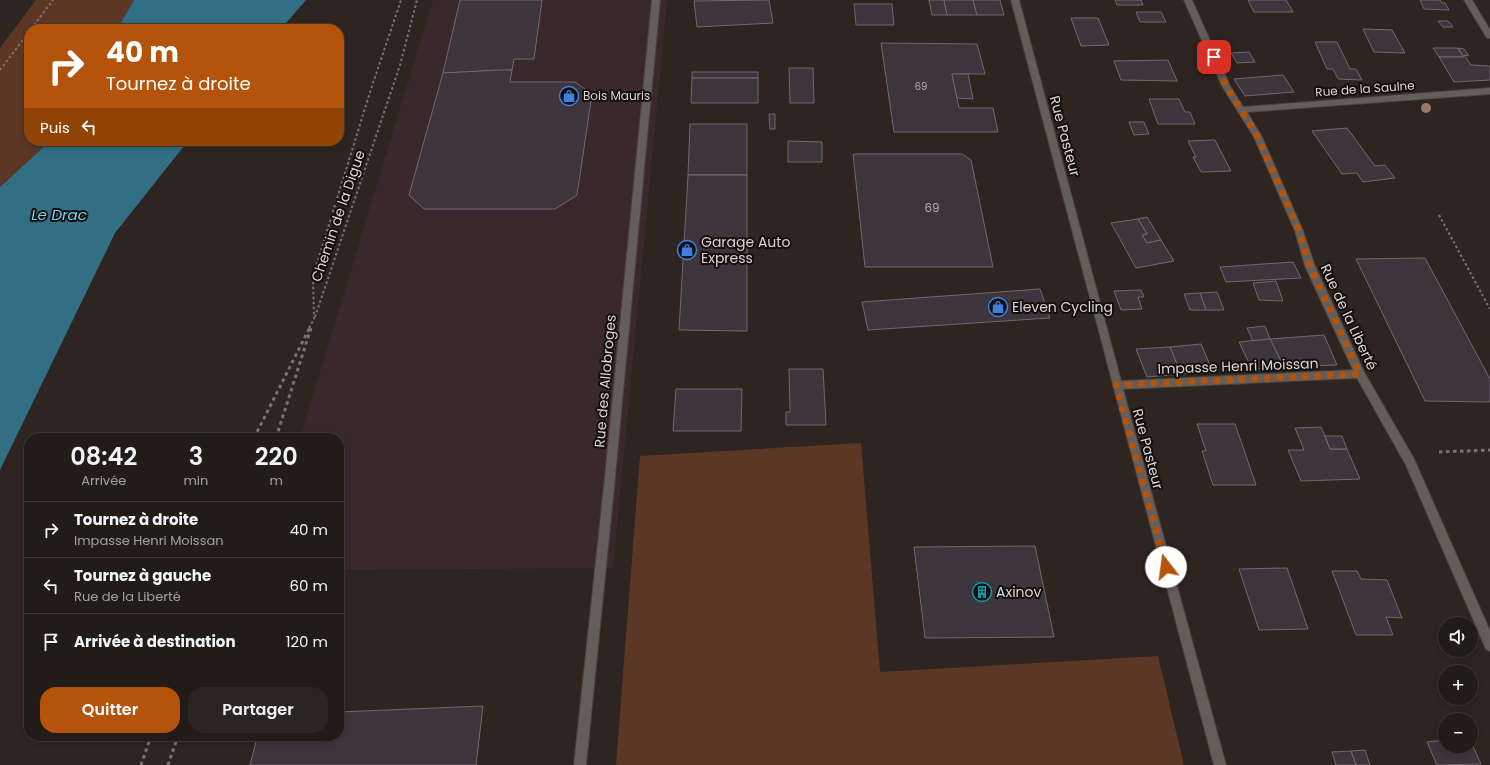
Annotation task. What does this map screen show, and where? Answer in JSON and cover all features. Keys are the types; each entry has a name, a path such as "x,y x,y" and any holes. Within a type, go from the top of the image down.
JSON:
{"street":[{"name":"Rue des Allobroges","path":"580,765 611,469 656,0"},
{"name":"Rue Pasteur","path":"1015,0 1116,385 1220,765"},
{"name":"Rue de la Liberté","path":"1188,0 1226,86 1258,137 1299,231 1310,266 1360,374 1410,462 1490,645"},
{"path":"1468,0 1490,36"},
{"name":"Rue de la Saulne","path":"1242,110 1490,91"},
{"name":"Impasse Henri Moissan","path":"1116,385 1360,374"}],"path":[{"path":"35,24 53,0"},
{"path":"257,433 314,319 313,276 371,89 402,0"},
{"name":"Chemin de la Digue","path":"278,433 314,319 400,65 417,0"},
{"path":"0,70 24,39"},
{"path":"1439,215 1490,309"},
{"path":"1439,452 1490,450"},
{"path":"142,765 149,741"},
{"path":"168,765 176,741"}],"shaded area":[{"path":"36,0 134,0 120,24 24,24 24,146 45,146 0,187 0,48"},
{"path":"433,0 667,0 613,568 344,570 344,433 302,433"},
{"path":"861,443 880,672 1158,656 1184,765 616,765 640,456"}],"water":[{"path":"134,0 306,0 285,24 120,24"},
{"name":"Le Drac","path":"45,146 184,146 115,233 0,470 0,187"}],"building":[{"path":"460,0 542,0 534,59 514,59 512,70 443,73"},
{"path":"769,0 773,23 697,27 694,1"},
{"path":"929,0 944,0 947,15 932,15"},
{"path":"944,0 973,0 977,15 947,15"},
{"path":"973,0 1000,0 1004,15 977,15"},
{"path":"1115,0 1141,0 1143,5 1117,5"},
{"path":"1248,0 1286,0 1293,12 1254,12"},
{"path":"1420,0 1440,0 1442,3 1445,3 1449,10 1424,9"},
{"path":"854,4 892,4 894,25 856,25"},
{"path":"1136,12 1161,12 1166,22 1140,22"},
{"path":"1071,18 1098,18 1109,45 1081,46"},
{"path":"1438,21 1448,21 1453,27 1443,27"},
{"path":"1363,29 1392,30 1405,53 1374,52"},
{"path":"1315,42 1337,42 1350,69 1356,69 1362,80 1338,79 1333,69 1327,69"},
{"path":"881,43 977,44 985,74 952,74 959,108 993,108 998,132 894,132"},
{"path":"1433,48 1457,48 1464,57 1439,57"},
{"path":"1458,48 1464,49 1469,56 1464,55 1471,65 1490,66 1490,80 1454,82 1439,57 1464,57"},
{"path":"1249,52 1255,62 1237,63 1231,53"},
{"path":"1168,60 1177,81 1121,80 1114,61"},
{"path":"789,68 813,68 814,103 790,103"},
{"path":"512,70 510,82 575,82 592,94 577,195 555,209 424,209 409,195 443,73"},
{"path":"692,72 758,72 758,78 692,78"},
{"path":"952,74 968,74 973,99 957,98"},
{"path":"1283,75 1294,92 1245,96 1234,79"},
{"path":"692,78 758,78 758,103 691,103"},
{"path":"1149,99 1179,99 1185,112 1190,112 1195,124 1158,124"},
{"path":"769,114 775,114 775,129 770,129"},
{"path":"1129,122 1144,122 1149,134 1134,135"},
{"path":"690,124 747,124 747,175 688,175"},
{"path":"1347,128 1375,166 1385,165 1395,178 1363,182 1357,173 1342,174 1312,131"},
{"path":"1215,140 1231,171 1201,172 1193,157 1196,157 1188,141"},
{"path":"788,141 822,142 822,162 788,162"},
{"path":"853,154 962,154 971,160 993,267 865,267"},
{"path":"688,175 747,175 747,331 679,330"},
{"path":"1147,217 1161,240 1147,243 1142,235 1147,234 1138,219"},
{"path":"1138,219 1147,234 1142,235 1147,243 1161,240 1174,261 1136,268 1111,223"},
{"path":"1425,258 1490,379 1490,402 1425,401 1356,259"},
{"path":"1293,262 1301,278 1226,282 1220,267"},
{"path":"1276,281 1283,301 1259,300 1253,283"},
{"path":"1040,289 1050,318 868,330 862,302"},
{"path":"1141,290 1144,297 1138,297 1142,309 1121,310 1114,291"},
{"path":"1217,292 1224,310 1206,310 1200,293"},
{"path":"1200,293 1206,310 1190,310 1184,294"},
{"path":"1265,326 1270,339 1253,341 1247,328"},
{"path":"1324,335 1337,365 1284,367 1270,339"},
{"path":"1270,339 1284,367 1252,369 1239,342"},
{"path":"1201,344 1213,372 1181,374 1170,347"},
{"path":"1170,347 1181,374 1147,377 1136,349"},
{"path":"789,369 823,369 826,425 786,425 786,412 790,412"},
{"path":"676,389 742,389 741,431 673,431"},
{"path":"1197,424 1235,424 1256,485 1213,485 1202,451 1206,451"},
{"path":"1321,427 1330,449 1347,449 1360,479 1301,481 1288,450 1304,450 1295,428"},
{"path":"1325,436 1342,436 1347,449 1330,449"},
{"name":"Axinov","path":"1035,546 1054,637 925,638 914,547"},
{"path":"1287,568 1308,629 1259,630 1239,569"},
{"path":"1332,571 1357,571 1361,579 1387,580 1402,618 1386,617 1393,635 1356,635"},
{"path":"483,706 476,765 250,765 256,741 344,741 344,712"},
{"path":"1438,741 1438,753 1476,753 1481,764 1437,765 1427,742"},
{"path":"1365,750 1370,765 1356,765 1351,751"},
{"path":"1351,751 1356,765 1336,765 1332,752"}],"place":[{"name":"Bois Mauris","path":"569,96"},
{"name":"Garage Auto Express","path":"687,250"},
{"name":"Eleven Cycling","path":"998,307"},
{"name":"Axinov","path":"982,592"}],"route":[{"path":"1166,567 1116,385 1360,374 1310,266 1299,231 1258,137 1249,120 1226,86 1214,57"}]}
